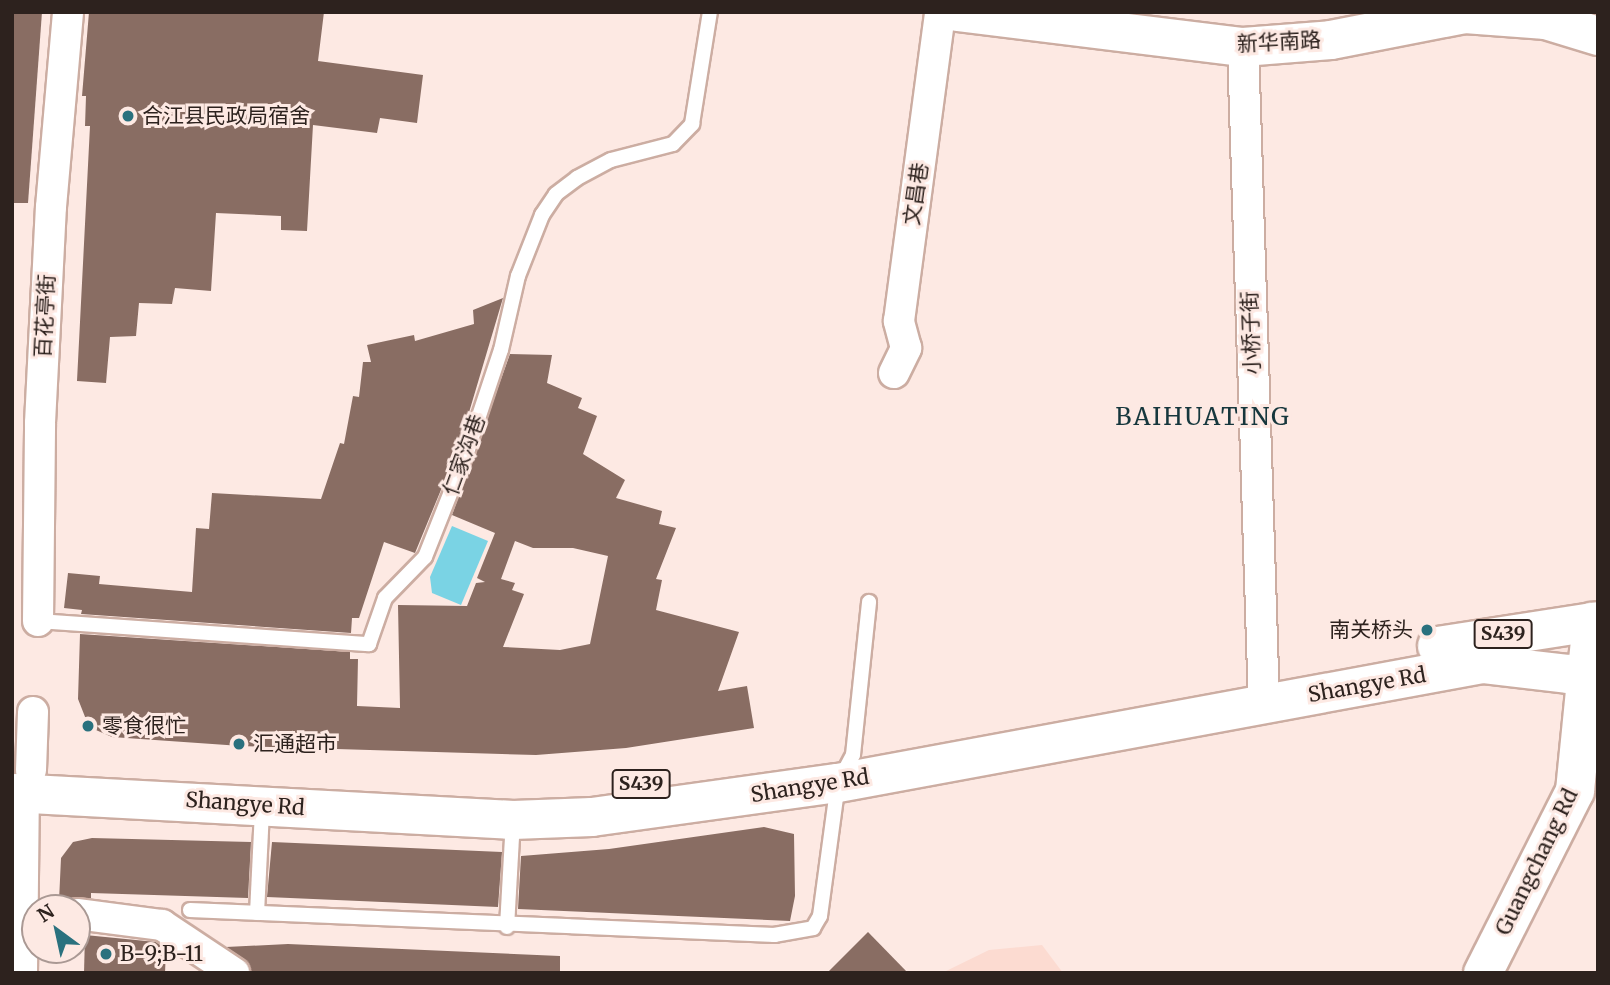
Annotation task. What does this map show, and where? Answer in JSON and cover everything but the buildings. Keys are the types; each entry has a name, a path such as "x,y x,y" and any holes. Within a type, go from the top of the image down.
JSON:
{"main road":[{"name":"新华南路","path":"960,13 1243,47 1331,40 1390,19 1491,14 1546,20 1598,36"},
{"name":"Shangye Rd","path":"24,784 262,806 513,820 592,817 1263,691 1595,622"},
{"name":"Guangchang Rd","path":"1483,973 1575,791 1593,672 1595,622"},
{"name":"Shangye Rd","path":"1263,691 1482,664 1593,672"},
{"path":"1575,791 1598,759"},
{"name":"Shangye Rd","path":"24,784 529,794 586,792 845,769"},
{"path":"24,784 31,894"}],"street":[{"name":"百花亭街","path":"38,621 40,423 51,206 68,12"},
{"name":"文昌巷","path":"894,373 906,348 899,321 901,300 960,13"},
{"name":"小桥子街","path":"1243,47 1263,691"},
{"path":"24,784 33,712"},
{"path":"91,916 162,925 234,973"}],"lane":[{"name":"仁家沟巷","path":"38,621 369,644 385,598 425,557 468,449 501,350 514,286 541,215 578,177 611,160 674,144 692,124 710,12"},
{"path":"190,910 507,927 774,935 813,928 820,916 869,602"},
{"path":"257,913 262,806"},
{"path":"507,927 513,820"}],"shaded area":[{"path":"1042,945 1063,973 942,973 989,950"}],"water":[{"path":"452,526 488,541 461,605 432,593 430,577"}],"place":[{"name":"合江县民政局宿舍","path":"128,116"},
{"name":"南关桥头","path":"1427,630"},
{"name":"零食很忙","path":"88,726"},
{"name":"汇通超市","path":"239,744"},
{"name":"B-9;B-11","path":"106,954"}],"district":[{"name":"BAIHUATING","path":"1203,417"}]}
